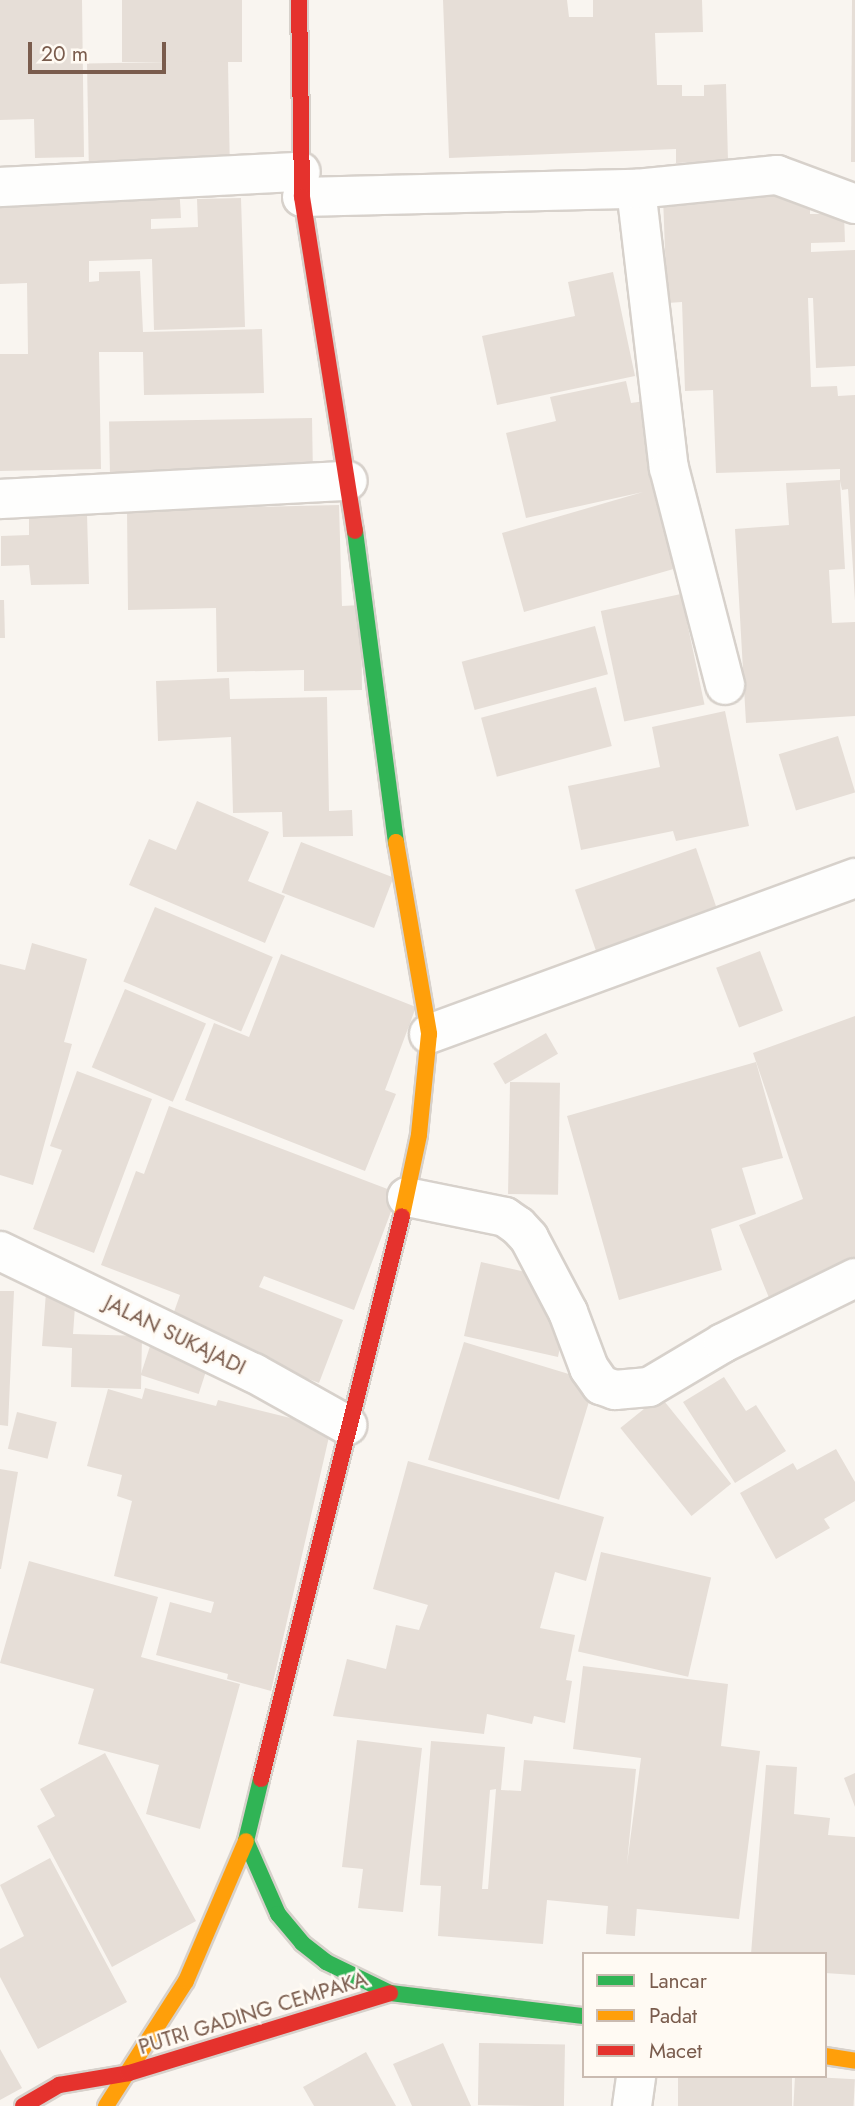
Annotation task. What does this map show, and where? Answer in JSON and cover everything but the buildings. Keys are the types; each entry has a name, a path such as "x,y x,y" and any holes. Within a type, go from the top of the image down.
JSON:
{"street":[{"name":"PUTRI GADING CEMPAKA","path":"106,2106 130,2073 199,1954 246,1841 347,1425 407,1197 419,1135 429,1034 394,842 348,481 322,345 301,185 299,0"},
{"path":"0,187 301,185 636,189 777,176 855,204"},
{"path":"636,189 669,468 725,685"},
{"path":"0,499 348,481"},
{"path":"429,1034 855,878"},
{"path":"407,1197 505,1217 518,1226 528,1238 568,1312 589,1368 601,1385 615,1390 649,1387 723,1343 855,1278"},
{"name":"JALAN SUKAJADI","path":"0,1251 254,1373 347,1425"},
{"path":"246,1841 263,1888 302,1943 326,1962 390,1993 582,2016"},
{"name":"PUTRI GADING CEMPAKA","path":"23,2106 59,2085 130,2073 166,2058 390,1993"},
{"path":"827,2056 855,2061"},
{"path":"632,2106 636,2078"}],"traffic: fast":[{"path":"355,531 396,842"},
{"path":"261,1779 246,1841 278,1914 302,1943 326,1962 390,1993 582,2016"}],"traffic: slow":[{"path":"396,842 429,1034 419,1135 402,1216"},
{"path":"106,2106 186,1981 246,1841"},
{"path":"827,2056 855,2061"}],"traffic: jam":[{"path":"299,0 302,197 355,531"},
{"path":"261,1779 402,1216"},
{"path":"23,2106 59,2085 129,2073 390,1993"}]}
